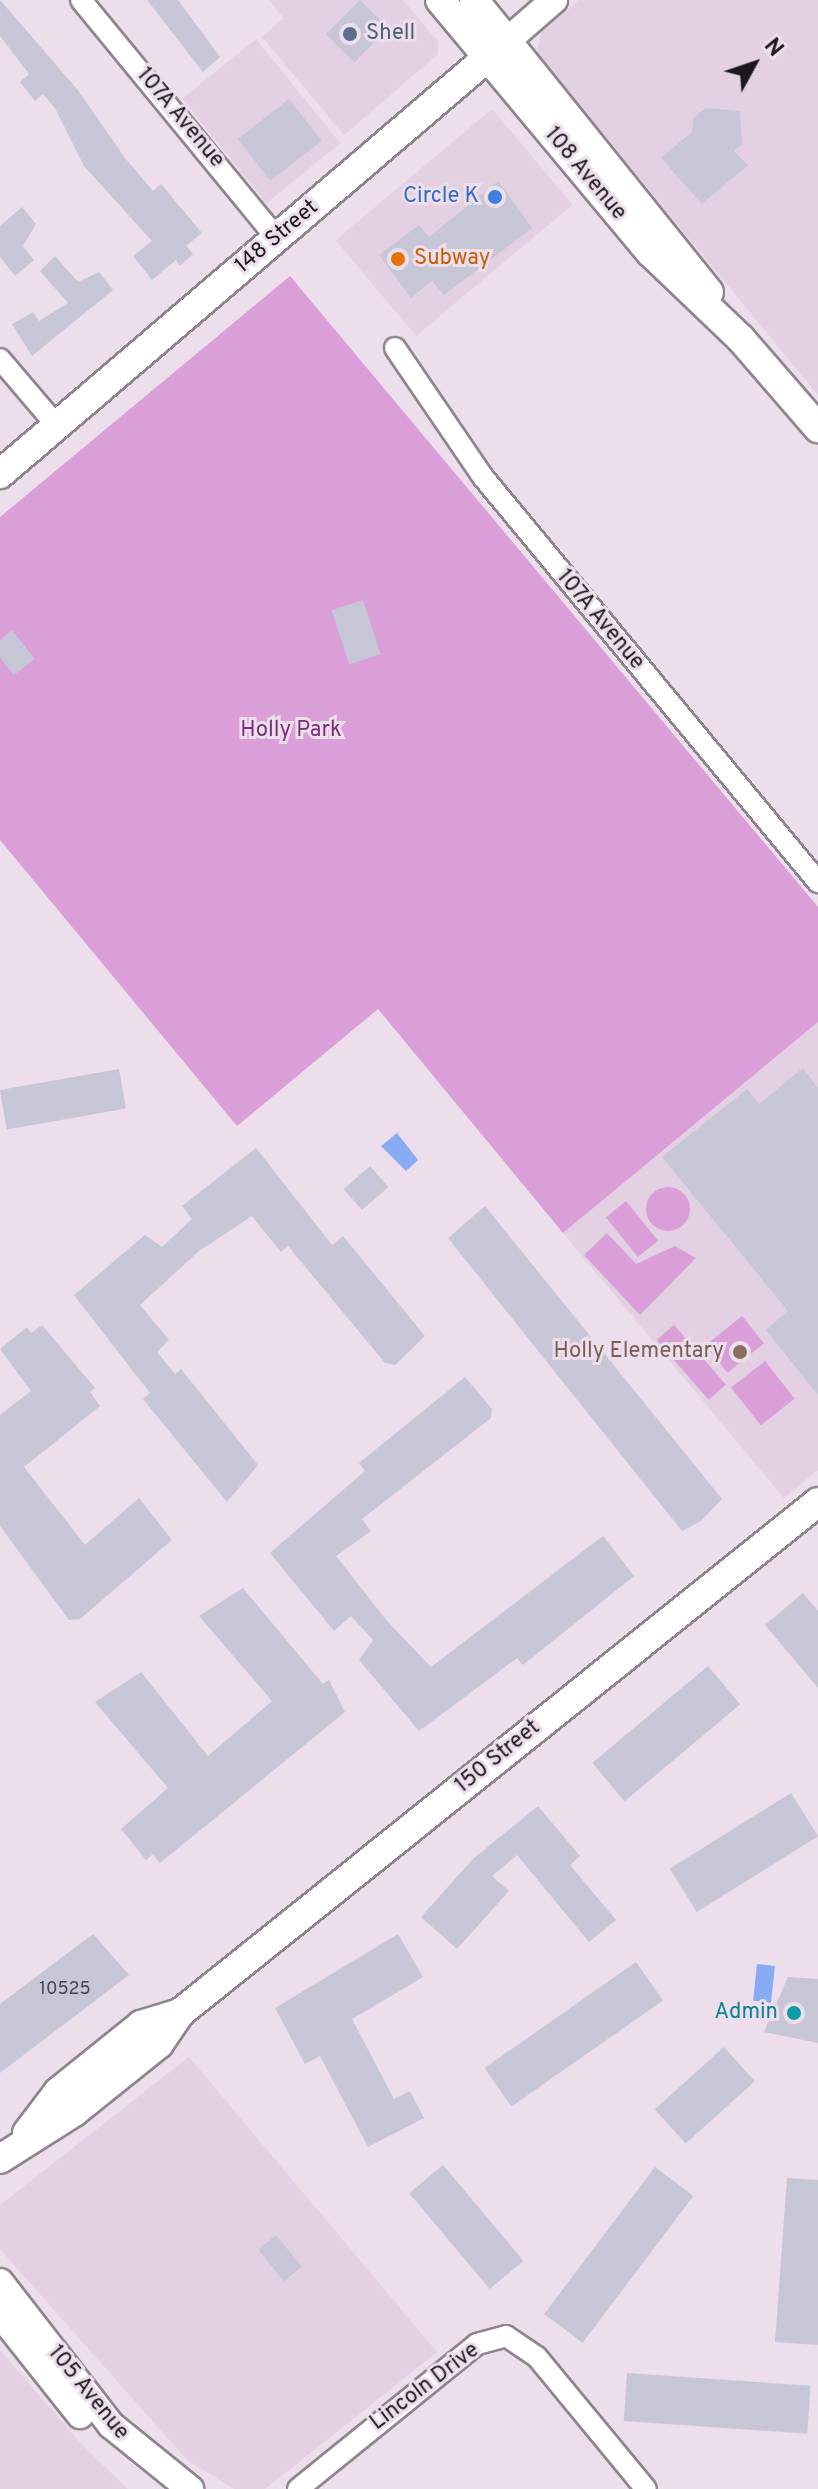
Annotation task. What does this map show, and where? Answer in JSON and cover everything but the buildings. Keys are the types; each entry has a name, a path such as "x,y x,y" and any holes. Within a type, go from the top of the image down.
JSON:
{"main road":[{"name":"108 Avenue","path":"440,0 498,49"},
{"name":"108 Avenue","path":"474,0 498,49 651,253 741,339 818,428"},
{"name":"148 Street","path":"0,474 498,49"},
{"name":"150 Street","path":"9,2152 58,2092 141,2025 180,2013 818,1502"}],"street":[{"name":"107A Avenue","path":"81,0 276,237"},
{"name":"148 Street","path":"498,49 554,0"},
{"name":"107A Avenue","path":"395,348 483,477 818,882"},
{"path":"0,359 57,426"},
{"name":"105 Avenue","path":"0,2282 111,2425 190,2489"},
{"name":"105 Avenue","path":"0,2314 99,2438 157,2489"},
{"name":"Lincoln Drive","path":"298,2489 477,2344 506,2336 537,2357 646,2489"}],"shaded area":[{"path":"269,0 403,0 438,42 438,54 344,135 262,37 284,18"},
{"path":"579,0 818,0 818,395 537,54 541,33"},
{"path":"256,39 340,143 267,203 182,99"},
{"path":"492,109 572,205 416,336 336,240"},
{"name":"Holly Elementary","path":"818,1022 818,1470 784,1498 563,1233"},
{"path":"189,2057 437,2352 265,2489 235,2489 188,2461 0,2249 0,2205"},
{"path":"0,2350 85,2448 128,2489 0,2489"}],"green space":[{"name":"Holly Park","path":"290,276 818,907 818,1022 563,1233 378,1009 237,1126 0,840 0,517"},
{"path":"668,1187 683,1194 690,1209 683,1224 668,1231 653,1224 646,1209 653,1194"},
{"path":"626,1201 658,1241 638,1257 606,1217"},
{"path":"607,1233 636,1264 675,1246 696,1258 640,1315 584,1255"},
{"path":"742,1316 764,1343 728,1373 705,1346"},
{"path":"674,1325 726,1385 708,1400 657,1340"},
{"path":"765,1361 795,1399 761,1425 731,1387"}],"water":[{"path":"397,1133 418,1160 406,1171 381,1146"},
{"path":"757,1964 775,1966 771,2003 753,2001"}],"place":[{"name":"Shell","path":"350,34"},
{"name":"Circle K","path":"495,197"},
{"name":"Subway","path":"398,259"},
{"name":"Holly Elementary","path":"740,1352"},
{"name":"Admin","path":"794,2013"}]}
